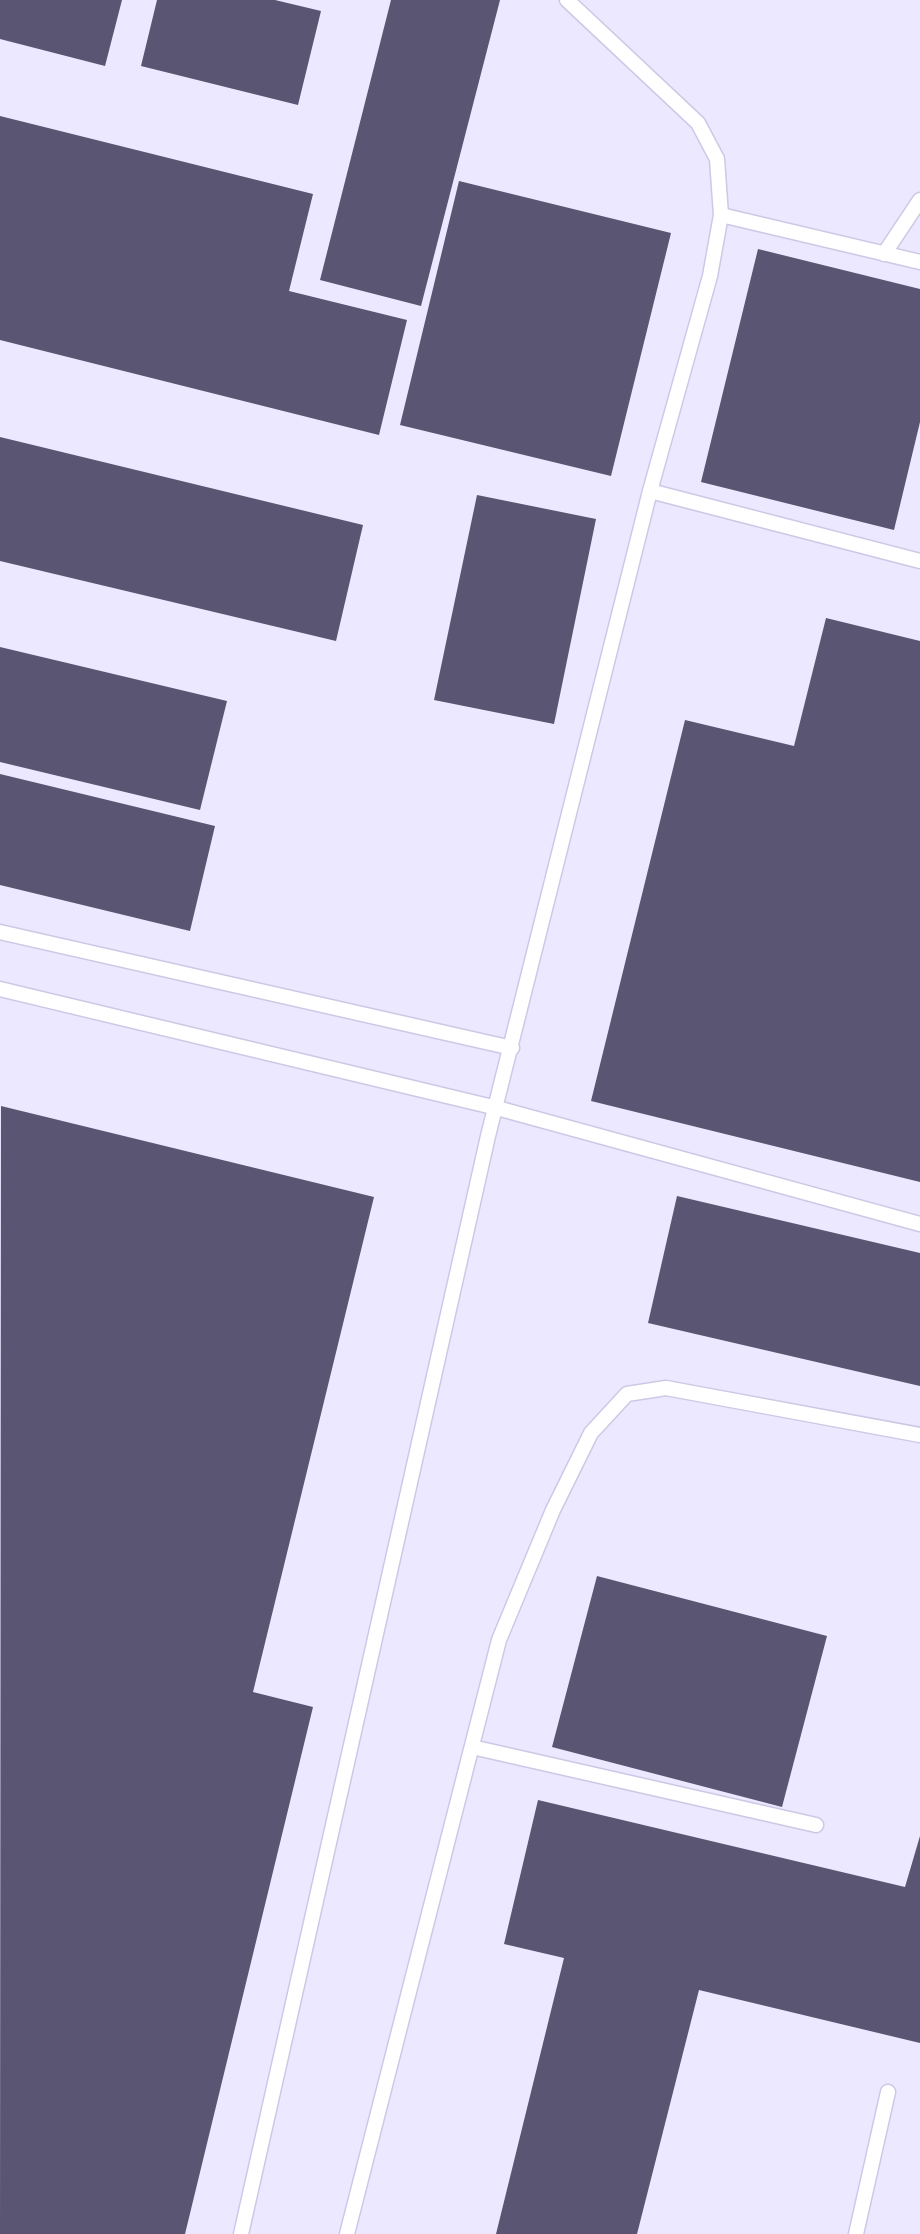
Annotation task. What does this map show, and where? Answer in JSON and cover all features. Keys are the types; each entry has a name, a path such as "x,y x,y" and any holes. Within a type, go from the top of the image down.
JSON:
{"lane":[{"path":"241,2234 484,1152 650,491 710,276 721,215 717,159 698,123 567,0"},
{"path":"884,254 920,200"},
{"path":"721,215 920,262"},
{"path":"650,491 920,561"},
{"path":"0,932 512,1048"},
{"path":"0,989 497,1108 920,1224"},
{"path":"347,2234 499,1640 553,1510 591,1433 627,1394 666,1388 920,1435"},
{"path":"472,1747 816,1825"},
{"path":"856,2234 888,2092"}],"shaded area":[{"path":"0,0 920,0 920,2234 0,2234"}],"building":[{"path":"0,0 122,0 105,66 0,39"},
{"path":"157,0 275,0 321,11 298,105 141,66"},
{"path":"391,0 500,0 421,306 320,280"},
{"path":"0,116 313,194 289,291 407,320 379,435 0,340"},
{"path":"459,181 671,233 611,476 400,425"},
{"path":"758,249 920,289 920,422 894,530 701,482"},
{"path":"0,437 363,525 336,641 0,561"},
{"path":"477,495 596,519 554,724 434,700"},
{"path":"826,618 920,641 920,1182 591,1101 685,720 794,746"},
{"path":"0,647 227,701 200,810 0,762"},
{"path":"0,774 215,826 190,931 0,885"},
{"path":"1,1106 374,1197 253,1692 313,1707 185,2234 0,2234"},
{"path":"677,1196 920,1253 920,1386 648,1323"},
{"path":"597,1576 827,1636 782,1807 552,1747"},
{"path":"538,1800 905,1887 920,1836 920,2043 699,1990 637,2234 496,2234 564,1958 504,1944"}]}
